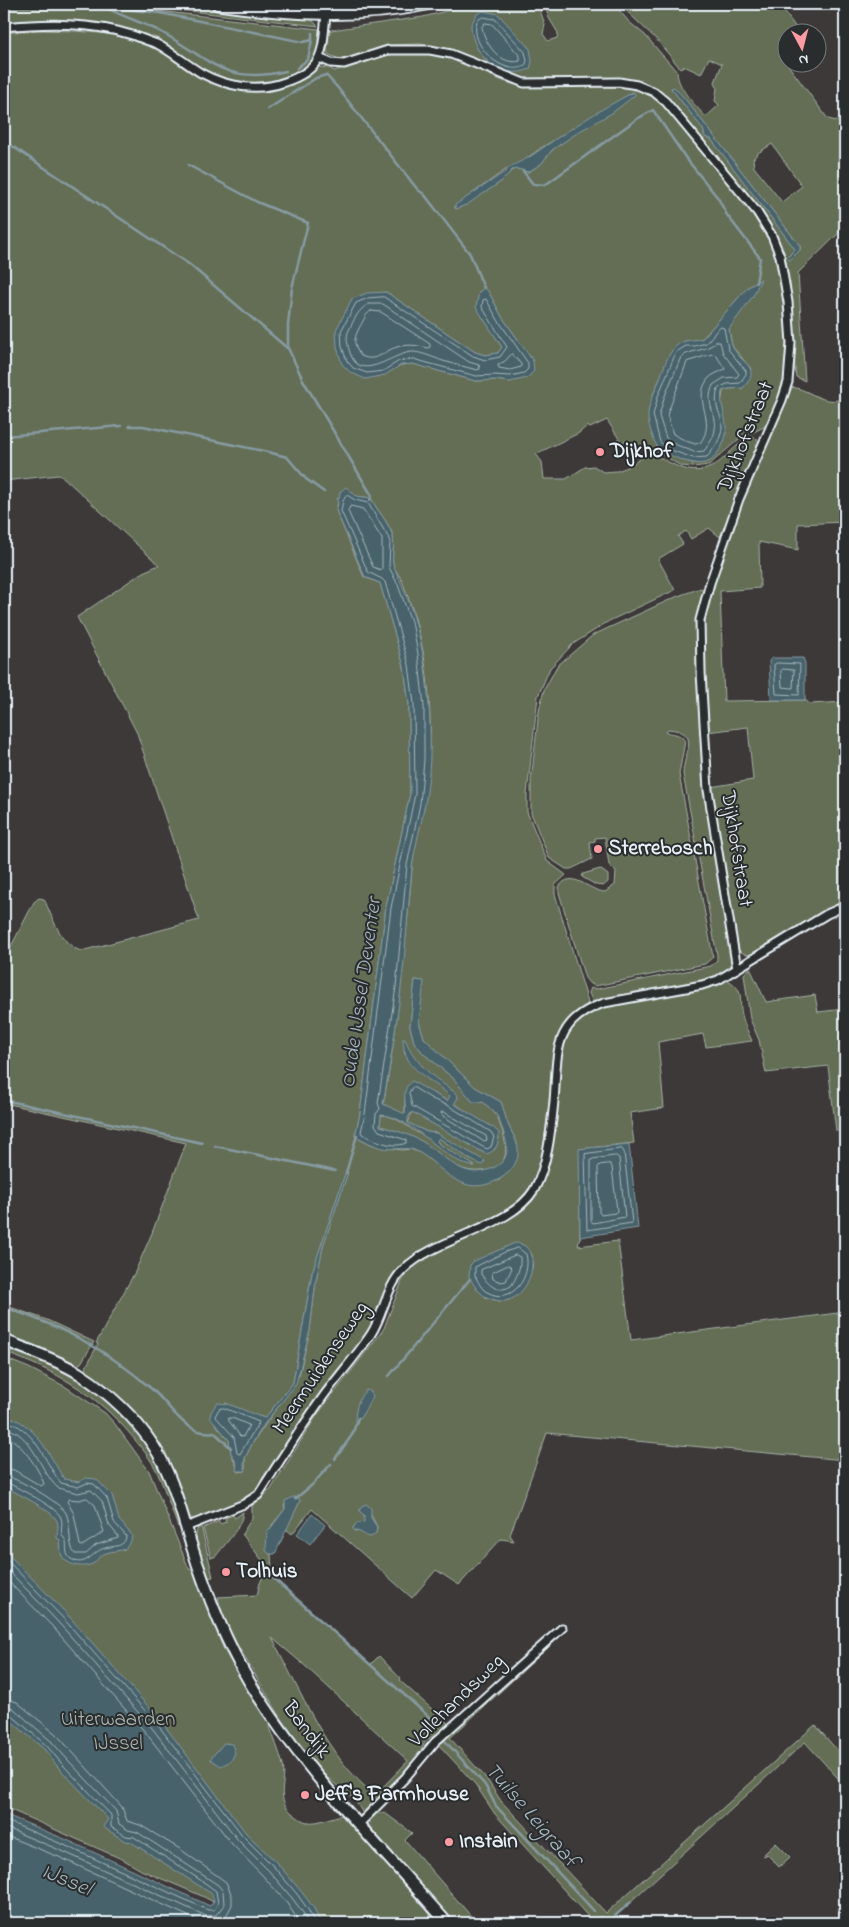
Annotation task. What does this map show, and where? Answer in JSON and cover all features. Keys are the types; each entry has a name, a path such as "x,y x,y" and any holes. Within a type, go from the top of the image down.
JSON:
{"main road":[{"path":"218,4 278,12 326,14 374,12 426,4"}],"street":[{"path":"4,27 50,24 102,28 130,34 157,44 201,73 241,86 263,88 299,77 312,68 319,58 326,14"},
{"name":"Dijkhofstraat","path":"319,58 331,63 344,64 388,50 430,50 451,54 524,83 618,82 637,85 654,92 666,102 757,212 772,236 780,256 788,302 790,343 788,382 739,499 710,583 700,620 708,790 737,969"},
{"name":"Meermuidenseweg","path":"186,1527 244,1504 258,1495 324,1394 371,1334 382,1315 394,1283 404,1270 422,1255 445,1242 507,1215 526,1201 534,1189 547,1149 560,1044 565,1031 576,1017 591,1007 604,1002 702,985 718,980 827,914 845,906"},
{"name":"Bandijk","path":"4,1340 58,1362 78,1373 129,1414 154,1447 166,1471 215,1614 250,1682 304,1761 447,1923"},
{"name":"Vollehandsweg","path":"358,1824 405,1778 435,1742 562,1628"}],"green space":[{"path":"94,4 319,29 317,56 310,67 279,81 257,84 242,83 208,73 184,59 121,29 4,25 4,5"},
{"path":"129,4 178,4 279,17 311,19 318,26"},
{"path":"473,4 538,4 545,25 543,34 548,41 557,38 558,33 549,18 544,4 614,4 629,22 645,35 677,72 680,85 706,117 719,105 715,101 717,88 715,82 722,64 709,58 701,74 684,66 680,68 655,38 619,4 779,4 792,22 776,22 776,72 793,72 828,119 845,123 845,227 798,273 805,381 796,377 791,299 785,264 774,230 718,159 659,92 650,86 629,80 521,80 461,54 420,44 389,45 354,58 340,59 329,55 327,51 331,30 423,17","holes":["520,38 530,49 505,72 488,63 475,45","671,88 685,99 800,246 800,250 787,258 795,249 711,139 705,137 703,129","772,144 802,186 782,202 754,167 753,159 758,153"]},
{"path":"37,30 67,31 98,33 128,38 157,47 212,81 225,87 239,90 268,90 282,87 308,75 319,67 330,68 334,71 397,54 428,53 462,62 513,84 546,88 612,85 644,92 661,102 679,119 754,212 773,246 784,289 787,368 779,399 766,426 739,439 709,465 681,466 651,448 641,449 636,452 626,441 621,442 607,420 590,428 587,426 579,433 536,454 542,462 544,479 566,479 585,467 594,466 603,472 617,471 652,453 680,467 698,471 716,465 735,448 753,437 761,442 720,537 709,528 691,539 686,531 678,536 683,544 658,559 675,590 609,621 573,644 550,668 538,696 527,794 527,812 547,861 566,875 555,885 555,894 588,1002 586,1008 575,1016 555,1053 540,1167 528,1192 513,1208 410,1262 368,1334 320,1396 257,1494 240,1503 196,1520 186,1513 136,1416 112,1391 87,1372 86,1367 98,1344 96,1343 135,1272 186,1143 4,1103 4,960 34,902 39,898 44,899 62,936 74,948 81,951 199,920 137,733 77,617 143,572 159,565 63,477 58,475 4,481 4,33","holes":["633,92 552,150 541,164 528,172 518,169 512,170 502,181 459,208 455,208 455,206 508,168 519,164 541,148","760,280 729,329 732,346 751,369 743,388 723,391 721,404 723,411 704,463 692,463 679,459 653,395 661,376 685,341 703,338 747,288","488,291 502,317 533,361 510,382 495,380 476,381 413,364 401,365 346,313 352,299 386,292 475,352 485,355 498,353 502,347 477,307","356,496 371,498 390,528 393,537 393,563 403,583 416,621 429,693 430,744 428,775 414,856 397,1017 383,1105 405,1115 405,1097 422,1088 448,1101 451,1096 403,1051 407,1052 429,1073 453,1091 454,1104 499,1138 495,1149 486,1154 412,1111 408,1123 427,1132 437,1133 471,1160 439,1138 437,1141 439,1144 474,1166 455,1158 425,1136 396,1119 381,1115 380,1126 423,1142 449,1162 463,1169 471,1171 489,1170 496,1167 504,1158 504,1138 496,1114 483,1102 473,1102 453,1078 424,1054 414,1042 410,1026 415,980 423,981 419,1022 424,1038 475,1087 501,1102 507,1122 517,1143 515,1163 498,1181 452,1177 421,1153 410,1149 402,1150 373,1145 355,1136 360,1114 386,907 410,794 409,704 404,666 380,583 364,577 336,510 339,499","346,1171 348,1172 323,1246 316,1280 310,1330 299,1375 252,1444 245,1458 245,1471 239,1472 231,1453 229,1440 215,1424 225,1403 265,1418 293,1383 312,1273"]},
{"path":"790,387 798,388 823,399 837,400 845,398 845,522 798,524 798,550 759,542 760,588 720,591 724,701 805,700 810,704 845,702 845,902 747,955 739,951 737,947 710,787 753,780 748,727 707,732 703,635 706,614 730,532"},
{"path":"701,588 705,590 700,608 705,780 733,960 726,971 708,981 593,1003 589,993 591,988 597,989 711,966 717,960 683,774 689,745 685,734 668,729 665,732 679,735 685,741 679,774 713,957 705,964 595,986 585,978 559,893 559,887 564,882 575,880 605,892 615,885 616,872 609,865 605,837 595,838 595,841 590,842 592,859 571,869 566,869 549,858 531,813 531,781 539,711 544,690 557,666 593,635 678,596"},
{"path":"600,869 608,875 608,882 603,886 596,885 582,877 583,874"},
{"path":"750,968 766,1002 815,995 818,1012 845,1009 845,1130 836,1131 828,1066 766,1073 759,1040 750,1019 744,974"},
{"path":"725,978 739,990 743,1018 752,1041 706,1047 703,1034 658,1042 664,1108 630,1113 634,1143 580,1149 580,1237 578,1246 618,1241 631,1340 845,1312 845,1460 547,1433 510,1535 514,1541 501,1539 459,1585 436,1570 412,1598 312,1509 292,1534 286,1529 300,1501 284,1505 285,1509 272,1525 269,1554 271,1554 272,1568 276,1580 370,1665 379,1656 400,1678 399,1680 450,1725 427,1741 421,1751 420,1759 372,1813 363,1814 354,1800 321,1771 283,1720 231,1633 218,1597 257,1595 267,1567 242,1534 252,1518 252,1505 271,1489 317,1415 380,1334 402,1281 409,1270 420,1261 461,1238 504,1221 517,1213 535,1193 545,1170 562,1045 579,1020 605,1005","holes":["519,1243 528,1249 533,1263 524,1285 519,1292 505,1301 485,1297","359,1510 371,1515 377,1527 376,1533 366,1536 363,1532 355,1531 353,1528 356,1524 362,1523 365,1520 364,1515","272,1638 303,1664 408,1761 375,1795 342,1762 304,1701"]},
{"path":"4,1305 47,1320 94,1342 81,1363 77,1365 4,1334"},
{"path":"4,1343 42,1357 80,1379 106,1398 129,1420 155,1453 168,1484 181,1526 178,1527 152,1462 117,1420 89,1395 74,1385 41,1367 4,1352"},
{"name":"Uiterwaarden IJssel","path":"4,1358 29,1368 66,1387 105,1413 115,1424 149,1471 189,1569 196,1571 224,1650 261,1712 271,1722 269,1725 283,1765 282,1791 287,1808 298,1818 307,1822 316,1822 344,1815 406,1881 434,1923 254,1923 202,1896 4,1807"},
{"path":"243,1512 240,1524 216,1556 211,1558 203,1528 219,1521 220,1524 226,1522 225,1518 233,1515 235,1518"},
{"path":"201,1526 213,1577 207,1578 197,1546 196,1533"},
{"path":"564,1633 450,1738 486,1778 501,1801 606,1913 815,1725 845,1759 845,1786 805,1742 607,1923 594,1923 495,1814 475,1784 437,1743 558,1635"},
{"path":"376,1813 385,1813 412,1833 405,1840 477,1923 454,1923 371,1831 369,1827 370,1818"},
{"path":"776,1843 790,1857 779,1867 767,1854 763,1855"}],"water":[{"path":"483,11 498,14 530,49 532,61 530,69 509,72 490,63 482,55 472,36 471,25 477,14"},
{"path":"674,87 800,246 800,250 790,260 787,258 795,249 711,139 705,137 703,129 671,88"},
{"path":"634,92 635,95 612,113 552,150 541,164 528,172 518,169 512,170 502,181 468,204 456,209 455,205 510,167 531,156 594,114"},
{"path":"761,279 753,296 729,329 732,345 748,365 751,375 743,388 722,391 726,432 722,446 710,461 705,463 690,462 667,454 655,443 648,417 651,401 671,352 685,341 703,338 747,288"},
{"path":"484,288 488,291 502,317 533,361 534,371 527,378 510,382 495,380 476,381 413,364 401,365 385,375 365,379 350,372 342,364 337,347 336,330 352,299 367,293 386,292 475,352 485,355 498,353 502,347 476,307 479,292"},
{"path":"346,487 356,496 371,498 392,534 394,567 410,604 423,654 430,719 428,787 412,867 401,988 383,1104 405,1114 405,1092 412,1081 447,1101 450,1096 413,1066 404,1050 403,1039 405,1039 420,1064 457,1094 458,1098 454,1104 494,1128 499,1133 499,1137 495,1149 486,1154 412,1112 408,1117 408,1123 427,1132 436,1133 485,1161 482,1165 471,1160 439,1138 437,1141 439,1144 475,1166 455,1159 405,1123 393,1117 381,1115 380,1126 418,1139 456,1166 465,1170 474,1172 484,1171 495,1167 504,1160 506,1155 505,1137 496,1114 483,1102 473,1102 453,1078 424,1054 414,1042 410,1026 415,980 424,981 419,1022 424,1038 475,1087 501,1102 518,1149 514,1166 508,1173 492,1183 483,1185 473,1186 458,1181 414,1150 383,1148 355,1136 360,1114 386,907 410,794 409,704 404,666 380,583 365,577 336,510 338,505 337,498 339,499 340,492"},
{"path":"772,658 803,658 805,663 805,700 772,700 769,661"},
{"path":"629,1144 638,1228 580,1237 579,1149"},
{"path":"346,1171 348,1172 323,1246 316,1280 310,1330 296,1384 265,1423 252,1444 245,1458 244,1465 246,1471 236,1471 237,1464 231,1453 229,1440 210,1417 211,1412 217,1403 223,1403 265,1418 293,1383 312,1273"},
{"path":"515,1243 525,1246 531,1254 530,1276 525,1287 517,1295 507,1300 495,1300 484,1296 469,1277 470,1265 474,1261"},
{"path":"366,1390 371,1392 373,1397 361,1417 355,1421 358,1404"},
{"path":"4,1416 15,1419 33,1432 47,1450 64,1479 79,1482 86,1478 96,1479 112,1495 119,1520 132,1535 131,1541 125,1549 108,1552 99,1557 94,1563 86,1566 72,1564 64,1559 61,1554 60,1540 57,1538 57,1520 39,1505 4,1486"},
{"path":"293,1497 299,1498 300,1501 275,1554 269,1554 266,1550 267,1533 285,1509 285,1501"},
{"path":"366,1504 371,1508 371,1518 377,1527 376,1533 371,1537 355,1531 353,1528 356,1524 364,1522 364,1515 359,1511"},
{"path":"312,1514 325,1525 310,1544 297,1534"},
{"name":"IJssel","path":"4,1550 66,1613 161,1721 246,1833 277,1863 300,1890 314,1908 320,1923 4,1923 4,1814 67,1840 210,1906 214,1901 212,1894 131,1842 125,1841 103,1827 108,1819 58,1767 44,1749 4,1715"},
{"path":"224,1743 232,1744 235,1753 231,1761 221,1766 210,1759"}],"waterway":[{"path":"4,8 21,6 106,7 160,13 303,42 312,40 312,33"},
{"path":"107,8 156,29 207,61 232,72 247,75 286,71"},
{"path":"297,68 308,59 312,40"},
{"path":"268,109 316,78 326,75 418,190 424,194 470,254 484,288"},
{"path":"523,171 533,184 545,185 637,119 653,110 685,157 718,198 727,215 760,258 756,283"},
{"path":"4,142 190,265 287,348"},
{"path":"188,165 257,202 308,223 292,288 288,325 288,348 303,380 372,496 370,500"},
{"name":"Oude IJssel Deventer","path":"4,436 121,426"},
{"name":"Oude IJssel Deventer","path":"129,426 143,426 287,457 306,479 324,492"},
{"path":"4,1100 202,1143"},
{"name":"Oude IJssel Deventer","path":"346,1173 357,1135"},
{"path":"215,1146 335,1171"},
{"path":"389,1376 470,1279"},
{"path":"4,1307 65,1331 101,1351 154,1391 188,1426 204,1432 214,1432 231,1448"},
{"path":"335,1459 352,1435 358,1418"},
{"path":"295,1499 312,1485 331,1464"},
{"name":"Tuilse Leigraaf","path":"272,1577 437,1724"},
{"name":"Tuilse Leigraaf","path":"445,1741 485,1785 496,1806 594,1911"},
{"name":"Tuilse Leigraaf","path":"600,1917 605,1922 608,1922 631,1902"}],"place":[{"name":"Dijkhof","path":"600,452"},
{"name":"Sterrebosch","path":"598,849"},
{"name":"Tolhuis","path":"226,1572"},
{"name":"Jeff's Farmhouse","path":"305,1795"},
{"name":"Instain","path":"449,1842"}]}
